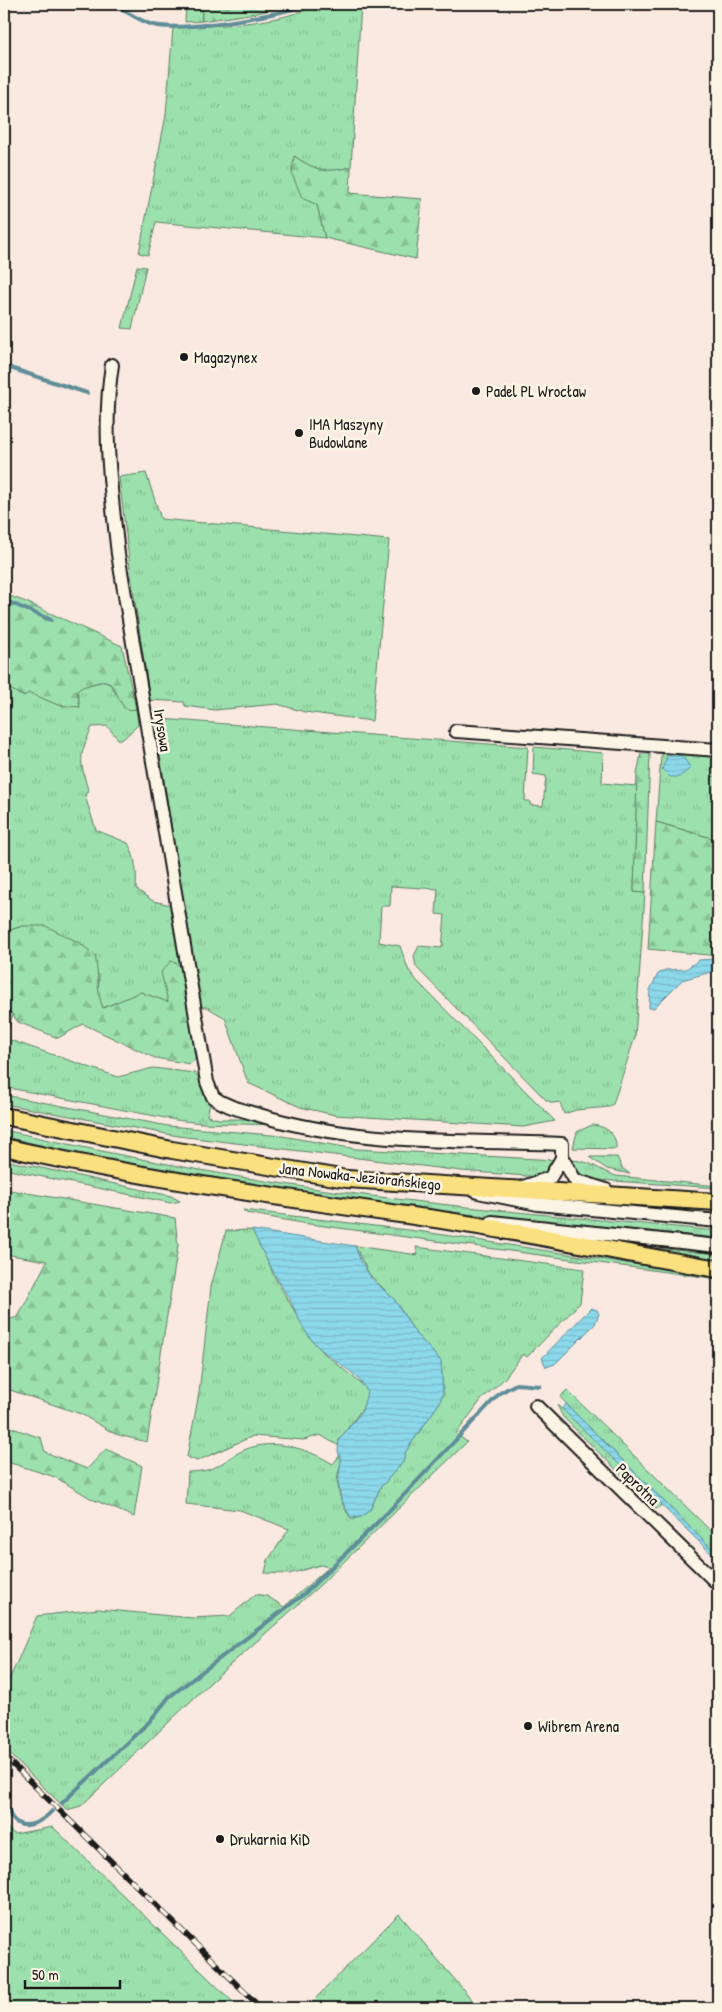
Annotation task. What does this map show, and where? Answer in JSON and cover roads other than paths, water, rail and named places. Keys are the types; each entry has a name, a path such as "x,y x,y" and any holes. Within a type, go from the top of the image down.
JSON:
{"main road":[{"name":"Jana Nowaka-Jeziorańskiego","path":"4,1116 270,1167 347,1178 460,1187"},
{"name":"Jana Nowaka-Jeziorańskiego","path":"4,1147 136,1174 310,1203 430,1219"},
{"path":"460,1187 619,1194 718,1202"},
{"path":"430,1219 718,1268"}],"street":[{"name":"Irysowa","path":"112,365 106,400 108,467 118,554 206,1075 213,1097 228,1106 279,1121 361,1135 562,1144 562,1158"},
{"path":"456,731 718,750"},
{"path":"515,1189 550,1178 562,1158 575,1180 619,1194"},
{"name":"Jana Nowaka-Jeziorańskiego","path":"460,1187 498,1198 538,1204 718,1221"},
{"name":"Jana Nowaka-Jeziorańskiego","path":"430,1219 511,1223 718,1246"},
{"name":"Paprotna","path":"536,1406 718,1584"}],"water":[{"path":"667,756 682,756 691,768 679,777 670,777 662,769"},
{"path":"714,959 718,962 718,970 682,980 654,1008 649,1008 650,990 658,974 665,970 686,969 699,960"},
{"path":"252,1230 355,1246 361,1262 372,1279 394,1299 416,1334 441,1361 443,1392 440,1402 406,1451 403,1462 380,1488 370,1510 361,1517 351,1518 341,1499 338,1482 341,1461 338,1451 339,1440 362,1411 367,1392 357,1378 317,1346 307,1334"},
{"path":"591,1308 597,1310 599,1314 595,1324 555,1364 546,1367 542,1358"},
{"path":"566,1404 718,1555 718,1560 562,1409"}],"waterway":[{"path":"112,4 140,20 164,26 206,25 277,13 311,4"},
{"path":"4,366 87,393"},
{"path":"4,600 51,620"},
{"path":"62,1803 149,1722 169,1697 303,1595 386,1514 500,1393 516,1384 540,1386"},
{"path":"4,1795 12,1818 22,1825 38,1822 52,1811"}],"railway":[{"path":"4,1756 261,2008"}],"place":[{"name":"Magazynex","path":"184,357"},
{"name":"Padel PL Wrocław","path":"476,391"},
{"name":"IMA Maszyny Budowlane","path":"299,433"},
{"name":"Wibrem Arena","path":"528,1726"},
{"name":"Drukarnia KiD","path":"220,1839"}]}
